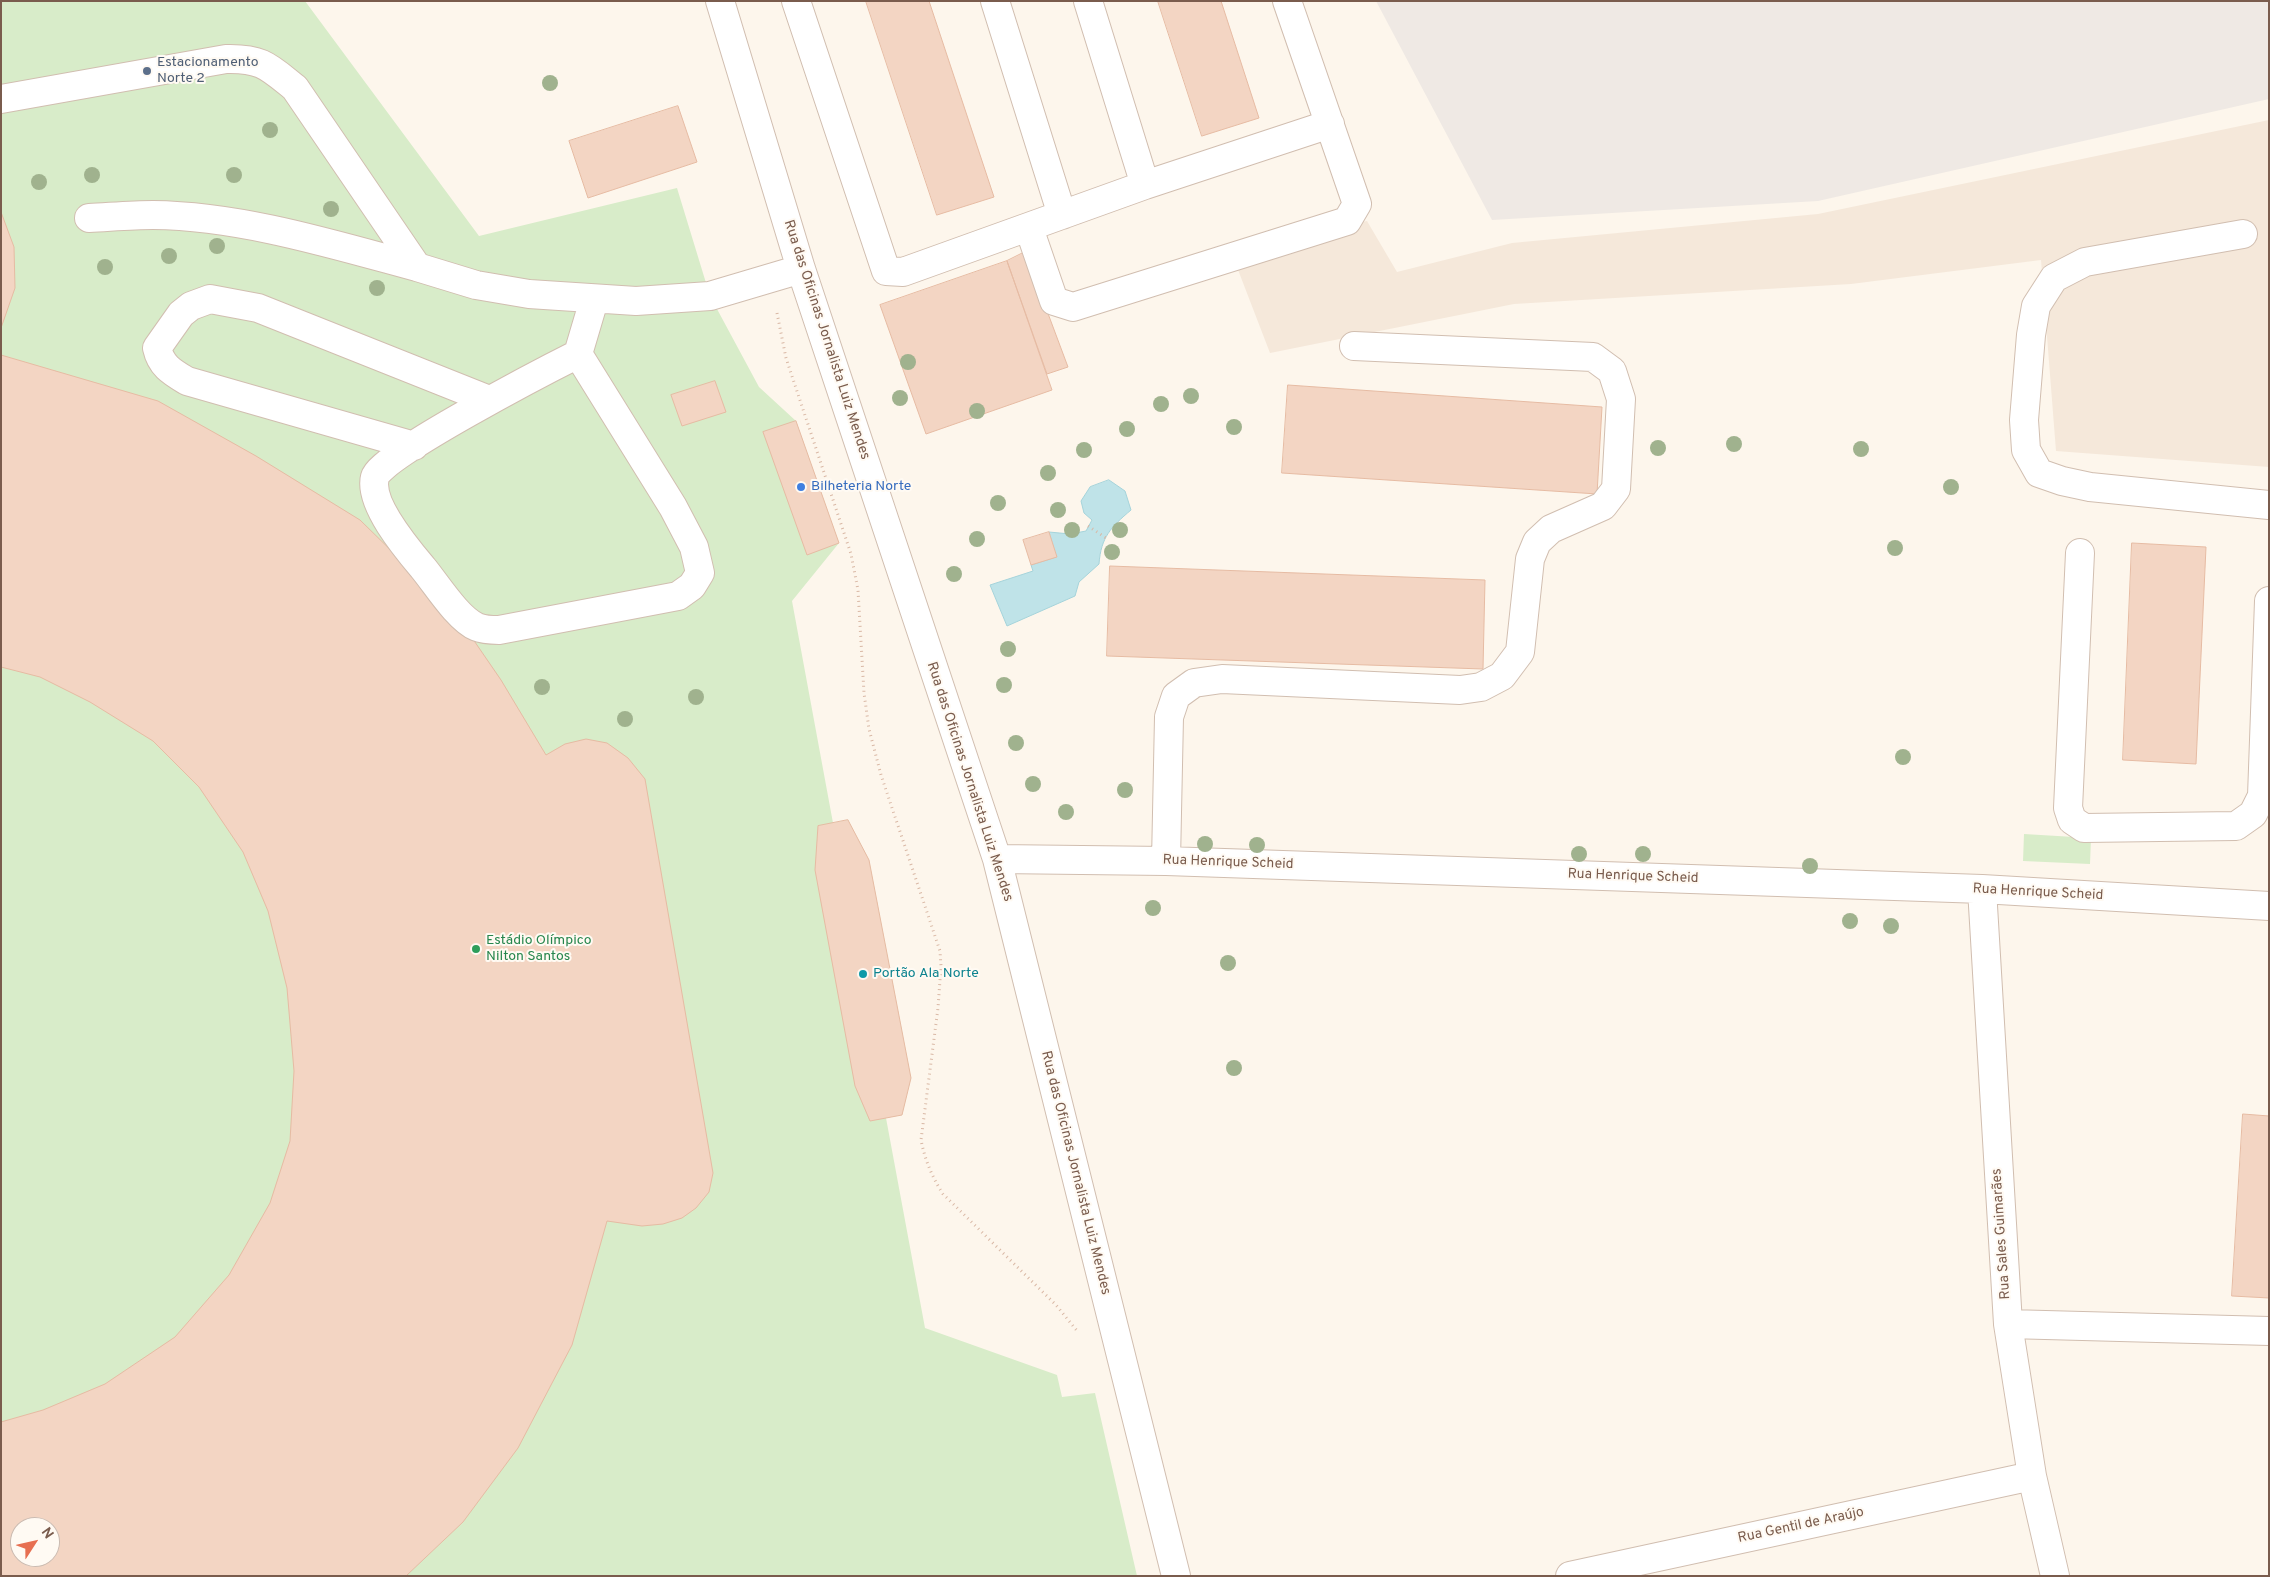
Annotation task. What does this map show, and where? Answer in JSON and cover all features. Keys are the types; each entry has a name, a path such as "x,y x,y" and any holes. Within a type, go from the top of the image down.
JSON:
{"street":[{"name":"Rua das Oficinas Jornalista Luiz Mendes","path":"720,1 802,269 997,859 1176,1576"},
{"path":"796,1 886,271 903,272 1029,228 1145,184 1330,124"},
{"path":"994,1 1062,215"},
{"path":"1088,1 1145,184"},
{"path":"1029,228 1054,301 1073,307 1347,221 1357,204 1288,1"},
{"path":"1,99 226,59 250,58 271,69 295,88 417,267"},
{"path":"89,218 154,215 291,232 476,285 529,294 594,300 665,300 710,296 770,280 802,269"},
{"path":"2243,234 2085,262 2054,278 2036,306 2031,335 2024,420 2026,450 2039,473 2062,481 2090,487 2269,505"},
{"path":"414,446 187,381 168,370 159,358 157,348 181,314 191,306 210,299 258,308 489,400"},
{"path":"578,354 673,507 694,547 700,573 692,586 678,596 499,630 478,627 466,620 420,564 381,510 374,490 375,476 378,470 414,446 489,400 578,354 594,300"},
{"path":"1166,861 1169,717 1176,696 1194,683 1222,679 1460,690 1481,687 1502,676 1520,652 1530,559 1537,542 1551,529 1602,506 1616,489 1622,399 1612,371 1593,357 1354,346"},
{"path":"2080,554 2068,808 2072,820 2084,828 2236,826 2252,814 2262,796 2269,601"},
{"name":"Rua Henrique Scheid","path":"997,859 1166,861 1982,889 2269,906"},
{"name":"Rua Sales Guimarães","path":"1982,889 2008,1324 2032,1476 2055,1576"},
{"path":"2008,1324 2269,1331"},
{"name":"Rua Gentil de Araújo","path":"1570,1576 2032,1476"}],"path":[{"path":"770,280 786,358 851,554 858,590 864,693 869,729 881,775 940,951 941,966 938,1008 921,1140 930,1175 943,1194 1056,1305 1083,1338"},
{"path":"1088,526 1106,538"}],"shaded area":[{"path":"1376,1 2269,1 2269,99 1818,201 1492,220"},
{"path":"2269,120 2269,467 2056,451 2041,260 1851,284 1514,304 1270,353 1230,249 1367,221 1397,272 1512,243 1818,214"}],"green space":[{"path":"1,1 305,1 479,236 677,188 710,296 759,387 796,421 839,543 792,601 833,823 848,820 869,860 911,1078 902,1115 886,1118 925,1328 1057,1375 1062,1397 1095,1393 1137,1576 1,1576"},
{"path":"2024,834 2091,838 2090,864 2023,861"}],"water":[{"path":"1109,480 1125,491 1131,510 1108,533 1102,547 1099,564 1079,582 1075,596 1007,626 990,585 1033,571 1031,565 1056,557 1049,532 1070,534 1086,531 1092,520 1084,513 1081,501 1090,487"}],"building":[{"path":"866,1 929,1 994,197 937,215"},
{"path":"1158,1 1221,1 1259,118 1202,136"},
{"path":"678,106 697,162 588,198 569,141"},
{"path":"1,212 14,247 15,288 1,328"},
{"path":"1025,252 1068,367 1047,374 1007,261"},
{"path":"1007,261 1052,390 926,434 880,305"},
{"name":"Estádio Olímpico Nilton Santos","path":"1,355 158,401 256,456 360,520 455,613 501,680 546,755 565,744 586,739 607,743 628,758 645,779 713,1173 709,1192 696,1208 682,1218 663,1224 642,1226 607,1221 572,1345 518,1448 463,1522 406,1576 1,1576 1,1422 43,1410 105,1384 175,1337 229,1275 270,1203 290,1141 294,1071 287,988 268,911 243,852 199,787 153,741 90,702 40,677 1,667"},
{"path":"715,381 726,412 682,426 671,395"},
{"path":"1288,385 1602,407 1597,494 1282,473"},
{"name":"Bilheteria Norte","path":"796,421 839,543 807,555 763,432"},
{"path":"1049,532 1057,557 1031,565 1023,540"},
{"path":"2132,543 2206,547 2196,764 2123,760"},
{"path":"1110,566 1485,580 1483,669 1107,656"},
{"name":"Portão Ala Norte","path":"848,820 869,860 911,1078 902,1115 870,1121 855,1086 815,870 818,826"},
{"path":"2243,1114 2269,1116 2269,1298 2232,1296"}],"place":[{"name":"Estacionamento Norte 2","path":"147,71"},
{"name":"Bilheteria Norte","path":"801,487"},
{"name":"Estádio Olímpico Nilton Santos","path":"476,949"},
{"name":"Portão Ala Norte","path":"863,974"}]}
